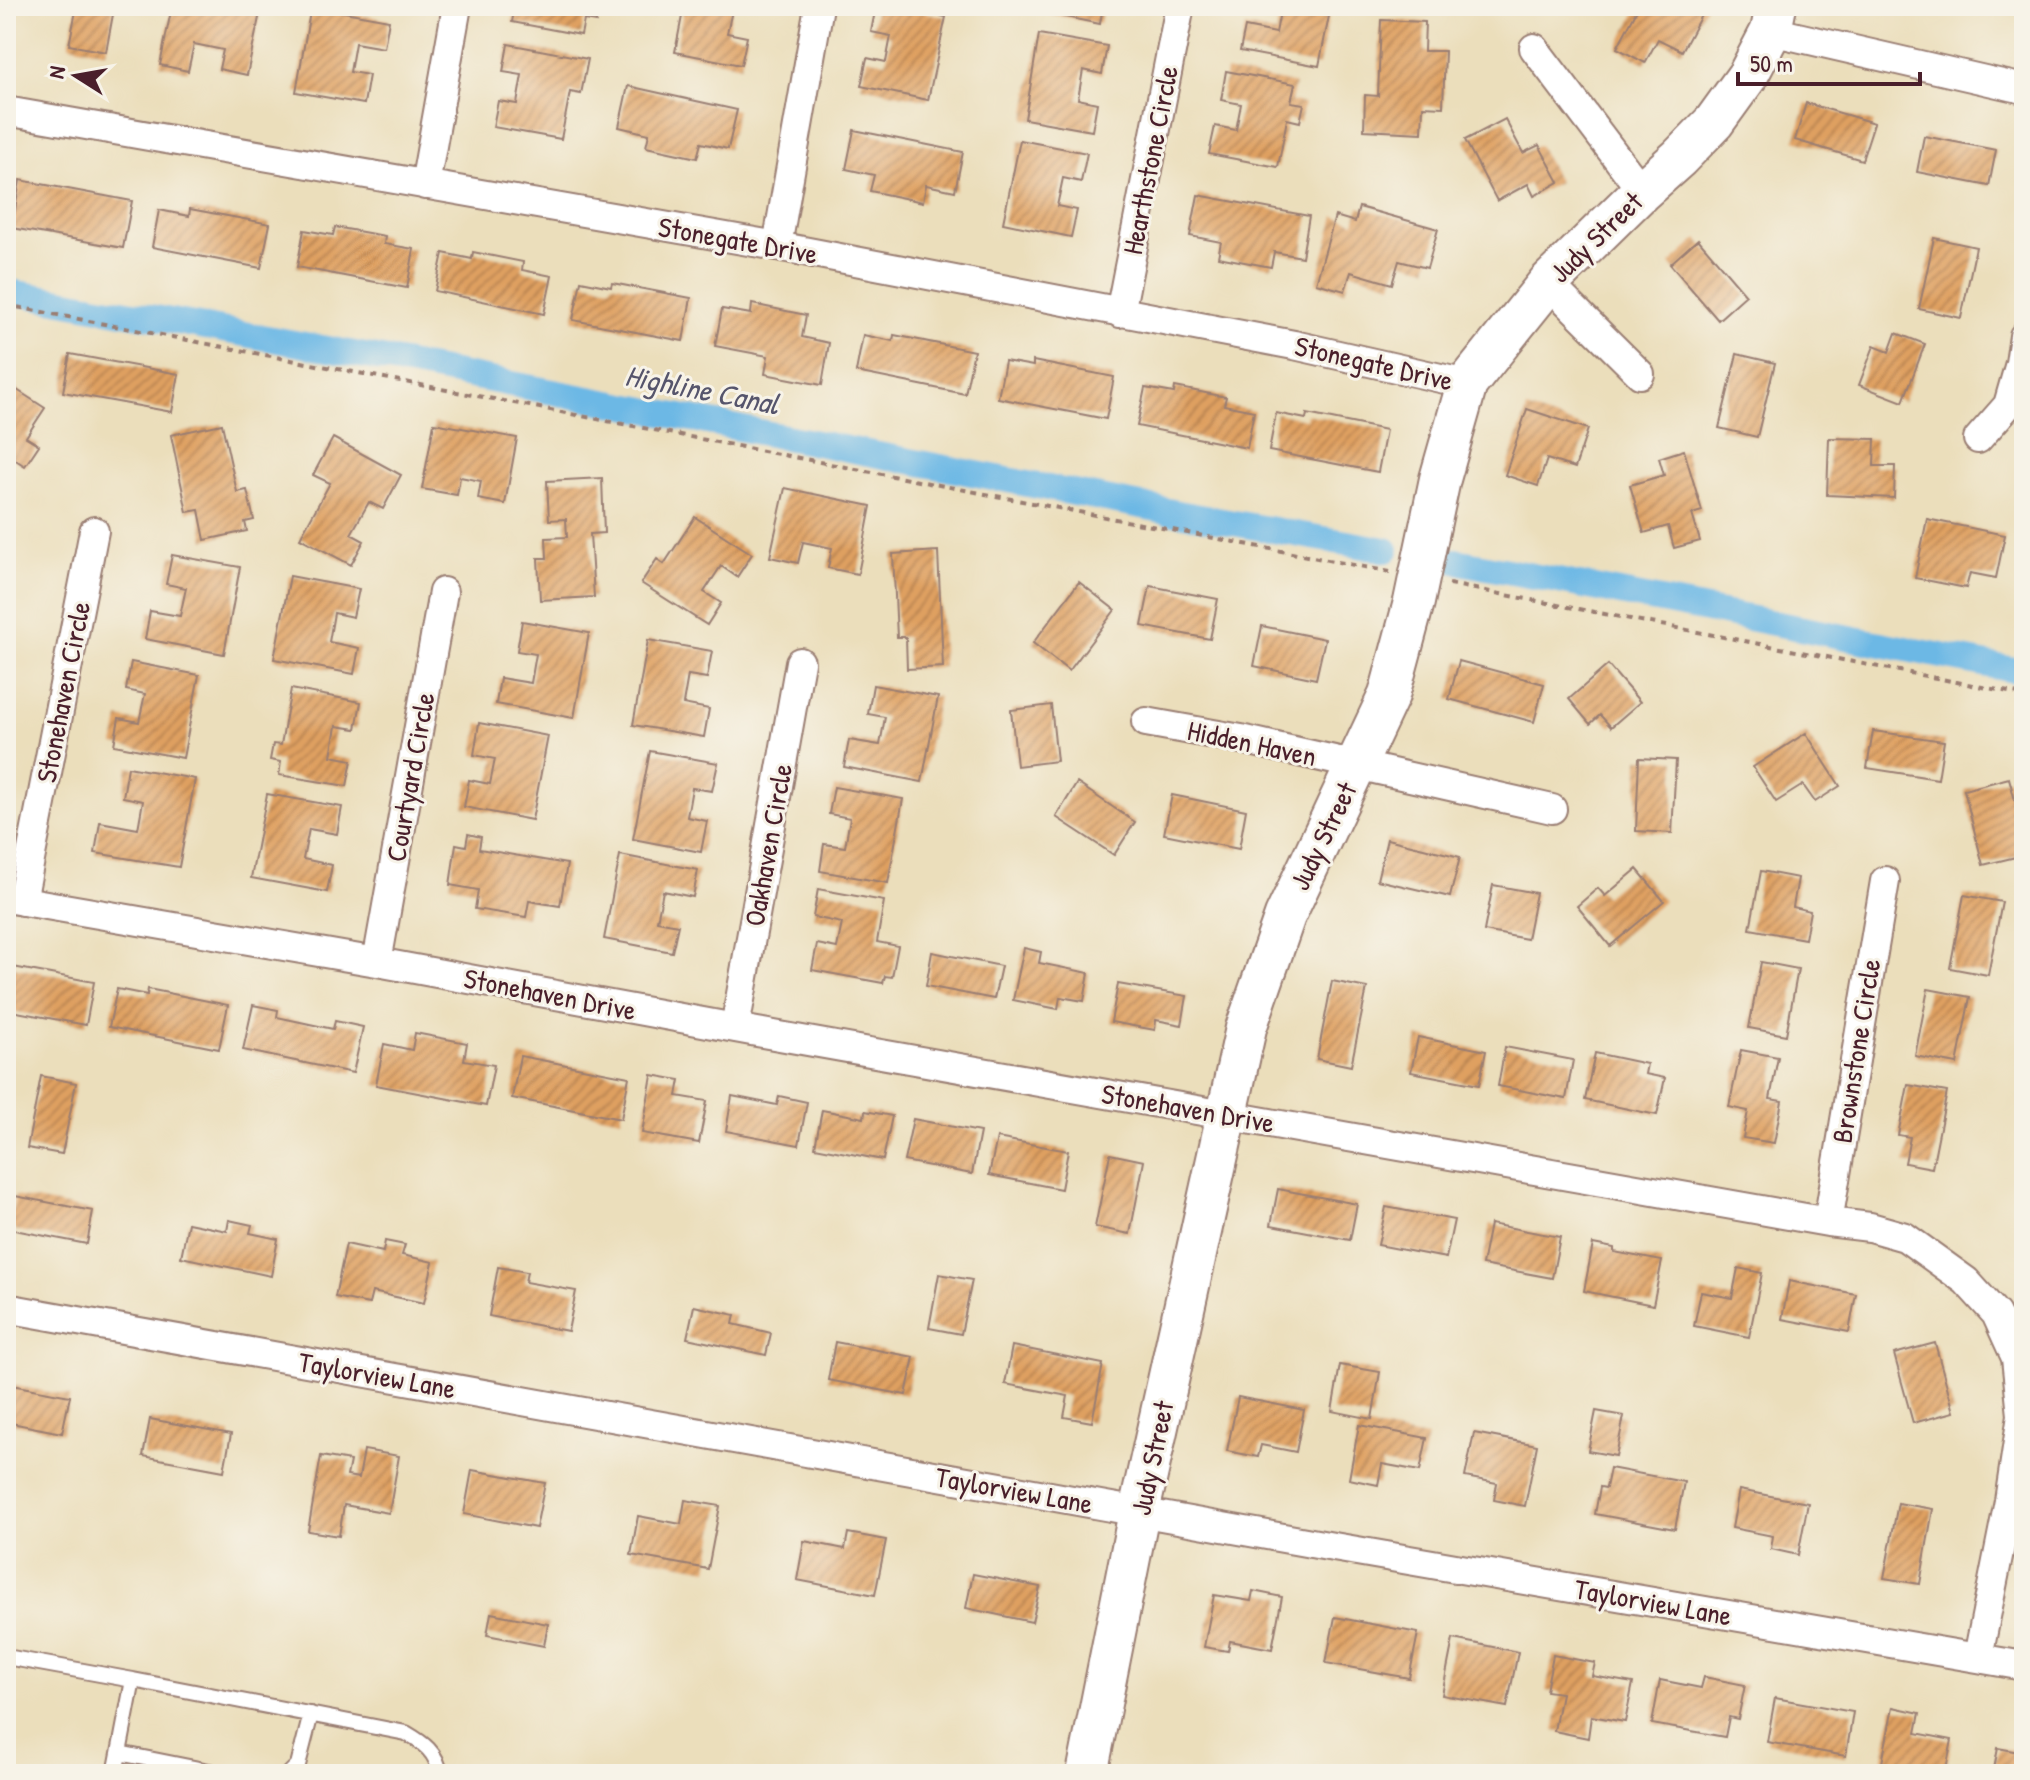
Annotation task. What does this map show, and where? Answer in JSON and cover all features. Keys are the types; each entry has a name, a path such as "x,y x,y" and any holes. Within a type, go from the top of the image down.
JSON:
{"street":[{"path":"425,185 457,6"},
{"path":"777,246 819,6"},
{"name":"Hearthstone Circle","path":"1120,313 1180,6"},
{"path":"1773,18 2024,89"},
{"name":"Judy Street","path":"1087,1774 1139,1512 1246,1028 1285,916 1389,695 1440,479 1467,384 1548,283 1714,122 1748,75 1773,18"},
{"path":"1534,48 1642,191"},
{"name":"Stonegate Drive","path":"6,111 777,246 1294,345 1467,384"},
{"path":"1548,283 1640,374"},
{"path":"1978,439 2008,405 2024,336"},
{"name":"Stonehaven Circle","path":"14,900 94,531"},
{"name":"Courtyard Circle","path":"377,962 443,592"},
{"name":"Oakhaven Circle","path":"735,1028 800,662"},
{"name":"Hidden Haven","path":"1146,722 1241,739 1552,809"},
{"name":"Brownstone Circle","path":"1828,1222 1885,881"},
{"name":"Stonehaven Drive","path":"14,900 1870,1227 1905,1237 1966,1281 1996,1314 2020,1357 2022,1415 2009,1501 1978,1657"},
{"name":"Taylorview Lane","path":"6,1308 1328,1546 2024,1666"}],"lane":[{"path":"6,1657 406,1733 427,1746 439,1765 440,1774"},
{"path":"115,1774 133,1680"},
{"path":"289,1774 298,1765 311,1714"},
{"path":"119,1753 224,1774"}],"path":[{"path":"6,305 2024,695"}],"building":[{"path":"77,6 114,9 106,52 69,45"},
{"path":"172,6 261,8 247,75 219,69 223,50 194,44 188,71 160,65"},
{"path":"311,6 389,20 384,48 355,43 350,72 369,75 364,104 296,92"},
{"path":"515,6 599,6 596,22 584,20 581,35 512,22"},
{"path":"684,6 733,6 727,33 747,37 741,65 675,52"},
{"path":"876,6 894,6 946,17 928,100 861,86 867,58 886,62 891,36 871,32"},
{"path":"1016,6 1103,6 1100,24"},
{"path":"1281,6 1331,6 1319,66 1240,51 1245,27 1276,33"},
{"path":"1639,6 1706,6 1682,51 1658,39 1645,63 1617,48"},
{"path":"1381,20 1425,22 1424,51 1445,51 1443,107 1423,106 1422,133 1364,130 1365,95 1378,96"},
{"path":"1039,34 1107,46 1102,74 1083,70 1078,99 1097,103 1092,131 1025,119"},
{"path":"508,44 588,59 581,94 570,92 561,139 493,127 498,101 517,104 522,75 503,72"},
{"path":"1226,71 1295,84 1291,102 1304,104 1300,122 1287,119 1278,167 1209,154 1215,126 1236,130 1241,104 1221,100"},
{"path":"628,86 737,110 728,149 701,143 697,158 646,147 649,134 619,127"},
{"path":"1806,103 1874,123 1862,160 1795,140"},
{"path":"1505,119 1523,153 1539,145 1559,182 1534,196 1528,184 1497,201 1465,140"},
{"path":"854,130 963,152 955,191 926,185 923,202 870,191 874,175 846,169"},
{"path":"1924,136 1996,150 1989,186 1917,172"},
{"path":"1020,140 1087,153 1081,182 1063,178 1057,206 1077,210 1071,237 1003,223"},
{"path":"20,180 132,201 123,248 12,228"},
{"path":"1198,195 1309,216 1302,257 1274,252 1271,267 1218,257 1221,242 1190,236"},
{"path":"1359,207 1438,229 1427,268 1399,261 1392,284 1351,272 1345,291 1316,283 1335,216 1355,222"},
{"path":"190,209 270,224 261,268 152,247 159,210 189,216"},
{"path":"335,227 385,236 384,244 414,249 407,288 297,267 304,230 333,235"},
{"path":"1934,238 1976,247 1961,318 1919,309"},
{"path":"1698,239 1746,295 1718,320 1670,264"},
{"path":"473,252 523,262 522,270 552,276 544,314 435,291 443,253 472,259"},
{"path":"581,281 611,287 612,283 691,298 683,341 573,320"},
{"path":"752,304 806,315 802,337 829,343 822,385 765,374 768,356 715,346 722,309 751,314"},
{"path":"1896,333 1925,344 1903,402 1859,385 1874,346 1889,352"},
{"path":"863,335 893,341 894,335 974,351 965,394 856,372"},
{"path":"70,354 179,374 172,412 63,392"},
{"path":"1737,354 1775,363 1757,437 1719,428"},
{"path":"1005,361 1033,366 1033,361 1114,377 1106,419 998,398"},
{"path":"1175,387 1226,397 1224,405 1254,411 1247,448 1137,426 1145,388 1174,393"},
{"path":"14,388 45,408 26,437 39,445 25,466 11,457 6,465 6,399"},
{"path":"1527,409 1588,429 1575,468 1547,459 1538,486 1505,475"},
{"path":"1276,413 1306,419 1307,414 1386,430 1378,472 1269,451"},
{"path":"434,423 517,438 505,504 478,499 481,481 460,477 457,495 422,489"},
{"path":"222,424 237,492 247,490 254,520 245,522 247,531 205,540 199,510 187,512 171,435"},
{"path":"333,438 401,475 383,509 369,502 351,534 364,541 351,565 300,538 330,483 313,475"},
{"path":"1829,438 1875,439 1874,466 1895,466 1894,498 1827,495"},
{"path":"1684,450 1702,511 1692,514 1700,541 1674,548 1668,526 1644,533 1630,485 1664,475 1659,458"},
{"path":"602,478 604,533 590,534 594,597 540,600 538,558 547,558 546,538 567,537 566,519 549,520 547,481"},
{"path":"785,488 871,506 858,574 828,568 832,548 803,542 798,563 770,557"},
{"path":"695,517 752,554 737,577 721,566 704,592 721,603 707,625 641,583 657,559 664,564"},
{"path":"1927,519 2005,535 1996,578 1970,573 1966,588 1915,578"},
{"path":"938,551 943,667 907,669 906,637 897,637 893,554"},
{"path":"172,555 240,567 224,654 145,639 150,611 180,616 186,588 166,584"},
{"path":"290,576 359,589 353,617 334,613 329,642 359,648 354,674 274,659"},
{"path":"1079,582 1115,610 1069,671 1033,643"},
{"path":"1150,586 1218,599 1210,639 1142,626"},
{"path":"522,621 589,633 574,718 496,704 500,678 531,683 536,654 517,651"},
{"path":"1262,626 1325,639 1316,679 1254,666"},
{"path":"648,640 712,651 707,678 688,675 683,704 709,709 704,737 633,725"},
{"path":"1459,661 1544,684 1534,722 1449,699"},
{"path":"131,662 199,675 183,758 114,745 119,718 139,722 145,694 126,690"},
{"path":"1608,665 1640,702 1611,727 1600,715 1590,724 1569,699"},
{"path":"873,685 938,697 922,782 844,767 849,740 880,745 885,717 868,714"},
{"path":"291,689 361,702 356,729 336,726 331,756 352,760 347,786 279,775 281,762 270,760 273,744 281,745"},
{"path":"1051,705 1057,761 1017,766 1011,710"},
{"path":"479,723 548,736 532,820 464,807 469,780 490,784 495,759 474,755"},
{"path":"1873,731 1944,741 1938,779 1867,768"},
{"path":"1806,733 1840,786 1815,802 1803,785 1776,802 1753,767"},
{"path":"650,751 718,763 712,791 692,788 687,817 707,821 701,852 633,839"},
{"path":"1639,758 1676,760 1672,833 1636,831"},
{"path":"128,767 195,779 179,867 95,853 100,822 138,829 143,801 123,797"},
{"path":"2009,778 2024,834 2024,855 1983,865 1964,790"},
{"path":"1077,783 1135,822 1114,855 1056,817"},
{"path":"834,787 903,799 888,883 820,871 824,844 845,847 850,818 829,814"},
{"path":"267,794 342,807 337,834 309,829 303,859 332,865 327,892 251,878"},
{"path":"1172,795 1246,810 1239,849 1164,834"},
{"path":"468,834 481,837 479,849 567,864 560,906 529,901 526,917 475,909 478,890 450,885 456,844 466,846"},
{"path":"1387,839 1460,857 1450,897 1377,880"},
{"path":"620,855 698,870 693,897 663,891 657,921 678,925 672,952 604,939"},
{"path":"1637,869 1664,901 1610,946 1577,906 1598,888 1605,896"},
{"path":"1761,871 1798,878 1793,907 1810,911 1805,939 1750,929"},
{"path":"1493,885 1536,893 1527,939 1484,931"},
{"path":"818,889 884,901 877,942 898,946 892,977 885,976 883,983 812,970 817,944 837,948 842,923 813,917"},
{"path":"1964,895 2002,902 1988,975 1950,968"},
{"path":"1024,948 1041,952 1039,963 1089,973 1084,1001 1060,997 1058,1009 1013,1000"},
{"path":"932,952 1001,966 994,999 926,986"},
{"path":"1761,962 1798,969 1786,1035 1749,1028"},
{"path":"13,967 94,982 86,1025 6,1010 6,971 12,972"},
{"path":"1332,981 1367,988 1351,1066 1317,1059"},
{"path":"1118,984 1187,996 1182,1025 1156,1020 1155,1030 1111,1022"},
{"path":"117,989 147,995 148,989 228,1005 219,1049 109,1027"},
{"path":"1928,989 1970,997 1957,1064 1915,1056"},
{"path":"253,1005 278,1010 277,1017 333,1029 335,1021 363,1027 353,1073 243,1050"},
{"path":"415,1033 467,1043 464,1060 494,1065 486,1106 376,1085 384,1044 412,1050"},
{"path":"1418,1037 1486,1051 1479,1085 1411,1072"},
{"path":"1505,1047 1573,1060 1566,1099 1498,1086"},
{"path":"1741,1050 1778,1057 1770,1099 1782,1101 1774,1143 1743,1138 1748,1111 1729,1107"},
{"path":"1595,1053 1647,1064 1645,1074 1665,1078 1657,1115 1585,1100"},
{"path":"520,1056 629,1077 621,1119 512,1098"},
{"path":"652,1075 680,1080 677,1096 707,1101 699,1143 642,1133"},
{"path":"41,1076 76,1083 62,1154 27,1148"},
{"path":"1908,1085 1947,1092 1932,1168 1905,1163 1910,1137 1898,1135"},
{"path":"732,1096 777,1105 779,1096 807,1102 799,1145 726,1131"},
{"path":"822,1110 864,1118 865,1111 892,1116 883,1160 815,1147"},
{"path":"913,1119 980,1132 972,1174 904,1161"},
{"path":"997,1138 1068,1151 1061,1189 989,1175"},
{"path":"1110,1154 1144,1161 1130,1234 1095,1227"},
{"path":"1278,1189 1357,1204 1350,1240 1271,1225"},
{"path":"15,1196 93,1211 87,1244 9,1229"},
{"path":"1386,1207 1454,1220 1446,1258 1378,1245"},
{"path":"229,1220 252,1225 250,1233 278,1239 271,1276 181,1257 188,1223 227,1231"},
{"path":"1490,1224 1560,1237 1552,1278 1482,1265"},
{"path":"385,1241 405,1245 402,1255 433,1262 424,1303 372,1292 369,1304 335,1297 346,1244 383,1252"},
{"path":"1593,1244 1614,1248 1614,1252 1662,1261 1653,1305 1584,1291"},
{"path":"498,1267 527,1272 525,1282 576,1291 568,1331 489,1316"},
{"path":"1738,1268 1762,1273 1749,1337 1694,1326 1701,1292 1732,1298"},
{"path":"939,1274 972,1280 961,1334 929,1328"},
{"path":"1789,1281 1856,1294 1849,1332 1782,1319"},
{"path":"694,1306 735,1315 733,1324 771,1333 766,1355 687,1338"},
{"path":"835,1342 914,1357 906,1395 828,1380"},
{"path":"1935,1343 1954,1412 1913,1423 1894,1354"},
{"path":"1012,1346 1103,1364 1092,1422 1064,1417 1068,1396 1005,1384"},
{"path":"1340,1365 1380,1372 1372,1419 1332,1411"},
{"path":"6,1384 70,1396 62,1433 6,1422"},
{"path":"1238,1397 1304,1410 1296,1452 1261,1445 1258,1457 1227,1451"},
{"path":"1596,1411 1624,1416 1616,1456 1588,1451"},
{"path":"150,1419 231,1434 224,1471 143,1456"},
{"path":"1359,1425 1427,1438 1420,1471 1382,1464 1378,1485 1349,1479"},
{"path":"1474,1433 1537,1445 1525,1506 1494,1500 1497,1483 1465,1477"},
{"path":"364,1450 399,1456 389,1513 344,1505 339,1536 308,1531 321,1456 350,1461 347,1476 359,1478"},
{"path":"1610,1468 1684,1482 1675,1529 1595,1514 1600,1487 1606,1488"},
{"path":"472,1470 545,1483 536,1528 464,1514"},
{"path":"1739,1490 1808,1503 1798,1555 1771,1549 1773,1536 1732,1528"},
{"path":"685,1500 720,1506 708,1569 631,1555 638,1516 681,1524"},
{"path":"1898,1503 1933,1509 1920,1584 1884,1578"},
{"path":"848,1533 886,1540 875,1595 797,1580 804,1541 845,1549"},
{"path":"973,1574 1040,1587 1032,1622 966,1608"},
{"path":"1253,1591 1282,1597 1272,1649 1230,1641 1228,1651 1204,1647 1214,1595 1251,1601"},
{"path":"491,1613 548,1624 544,1646 487,1635"},
{"path":"1335,1617 1418,1633 1409,1678 1326,1663"},
{"path":"1453,1639 1518,1652 1507,1707 1442,1695"},
{"path":"1553,1655 1595,1663 1592,1676 1633,1683 1625,1722 1591,1716 1588,1738 1554,1731 1561,1693 1546,1691"},
{"path":"1704,1677 1745,1685 1738,1719 1729,1717 1725,1737 1652,1724 1660,1680 1701,1688"},
{"path":"1775,1698 1853,1712 1846,1756 1767,1742"},
{"path":"1893,1707 1920,1713 1916,1733 1952,1740 1945,1774 1918,1774 1919,1770 1882,1763"},
{"path":"1998,1748 2024,1753 2024,1774 1993,1774"}],"waterway":[{"name":"Highline Canal","path":"6,291 377,358 1183,514 1386,550"},
{"path":"1456,561 2024,672"}]}
